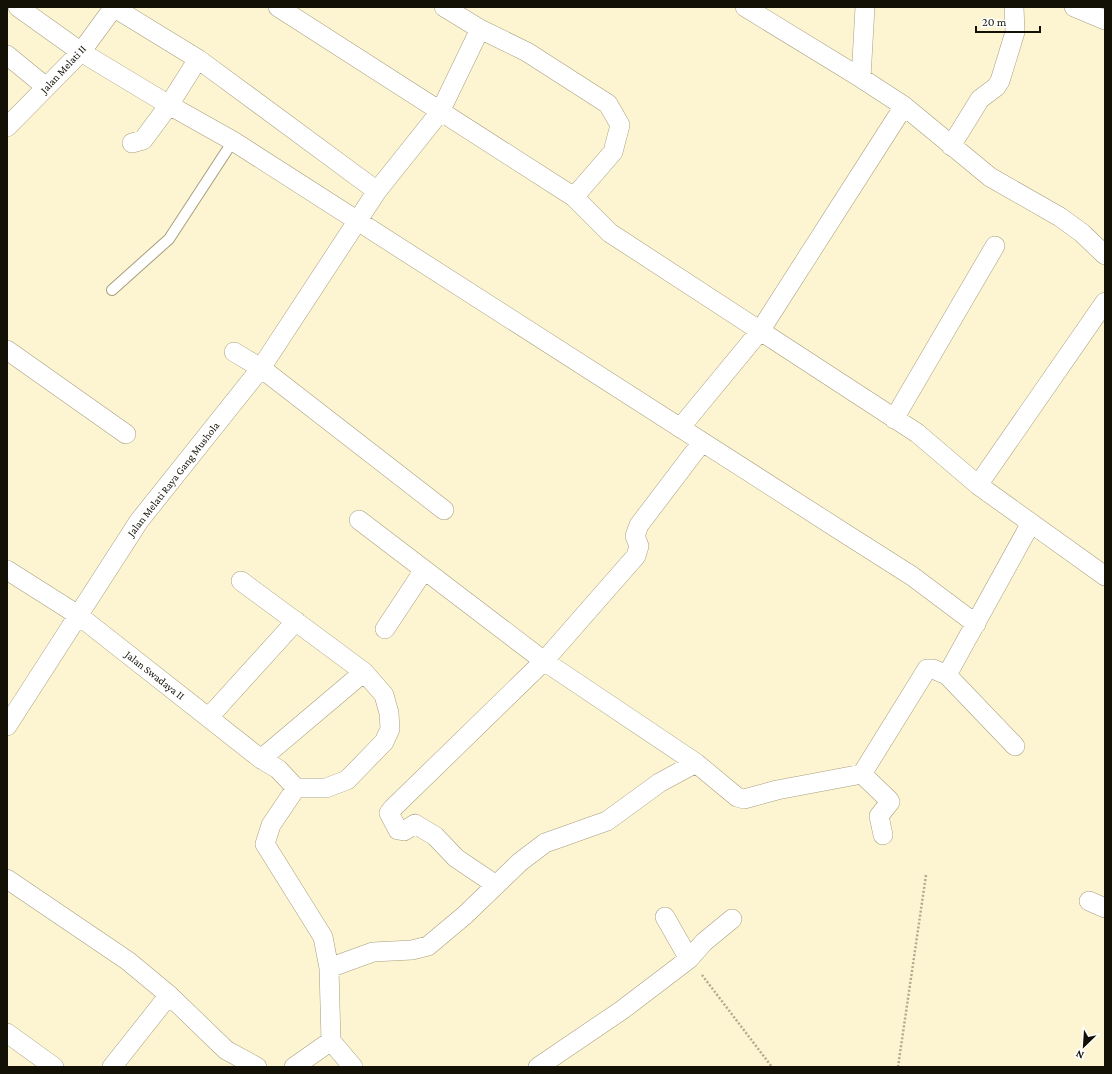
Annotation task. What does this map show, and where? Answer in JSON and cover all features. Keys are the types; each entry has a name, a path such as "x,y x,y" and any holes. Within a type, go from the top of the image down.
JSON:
{"street":[{"path":"18,7 81,52 169,105 233,141 912,576 976,624"},
{"path":"114,7 198,59 377,191"},
{"name":"Jalan Melati II","path":"7,127 81,52 114,7"},
{"path":"278,7 574,197 610,233 917,433 978,485 1105,576"},
{"path":"444,7 480,30 527,52 608,104 620,124 613,152 574,197"},
{"path":"745,7 904,106 990,177 1060,217 1082,233 1105,255"},
{"path":"861,78 865,7"},
{"path":"951,146 980,99 996,87 1000,81 1015,32 1014,7"},
{"path":"1074,7 1105,20"},
{"name":"Jalan Melati Raya Gang Mushola","path":"7,726 139,521 261,368 359,221 377,191 440,112 480,30"},
{"path":"7,55 46,87"},
{"path":"132,143 143,140 169,105 198,59"},
{"path":"680,428 760,331 904,106"},
{"path":"894,419 995,246"},
{"path":"978,485 1105,302"},
{"path":"7,350 126,434"},
{"path":"234,352 261,368 444,510"},
{"path":"496,886 456,858 448,848 424,828 415,824 404,832 398,830 390,813 398,802 544,661 636,556 639,546 635,536 639,525 702,442"},
{"path":"359,520 544,661 696,763 730,793 744,799 777,790 862,774 927,669 933,668 947,675 1015,746"},
{"path":"947,675 1031,523"},
{"name":"Jalan Swadaya II","path":"7,570 78,615 278,770 296,788"},
{"path":"385,629 424,570"},
{"path":"241,581 364,672 384,695 389,713 390,729 384,742 347,780 326,788 296,788 271,825 265,844 322,937 329,968 331,1041 353,1067"},
{"path":"209,717 296,621"},
{"path":"262,759 364,672"},
{"path":"329,968 373,952 412,950 428,946 460,919 520,862 546,843 607,821 659,783 696,763"},
{"path":"862,774 890,802 879,816 883,835"},
{"path":"7,879 128,961 169,995 226,1050 256,1067"},
{"path":"664,917 689,959"},
{"path":"538,1067 622,1010 689,959 704,942 732,919"},
{"path":"112,1067 169,995"},
{"path":"7,1033 54,1067"},
{"path":"294,1067 331,1041"}],"lane":[{"path":"112,290 170,239 233,141"}],"path":[{"path":"898,1067 926,875"},
{"path":"689,959 772,1067"}]}
